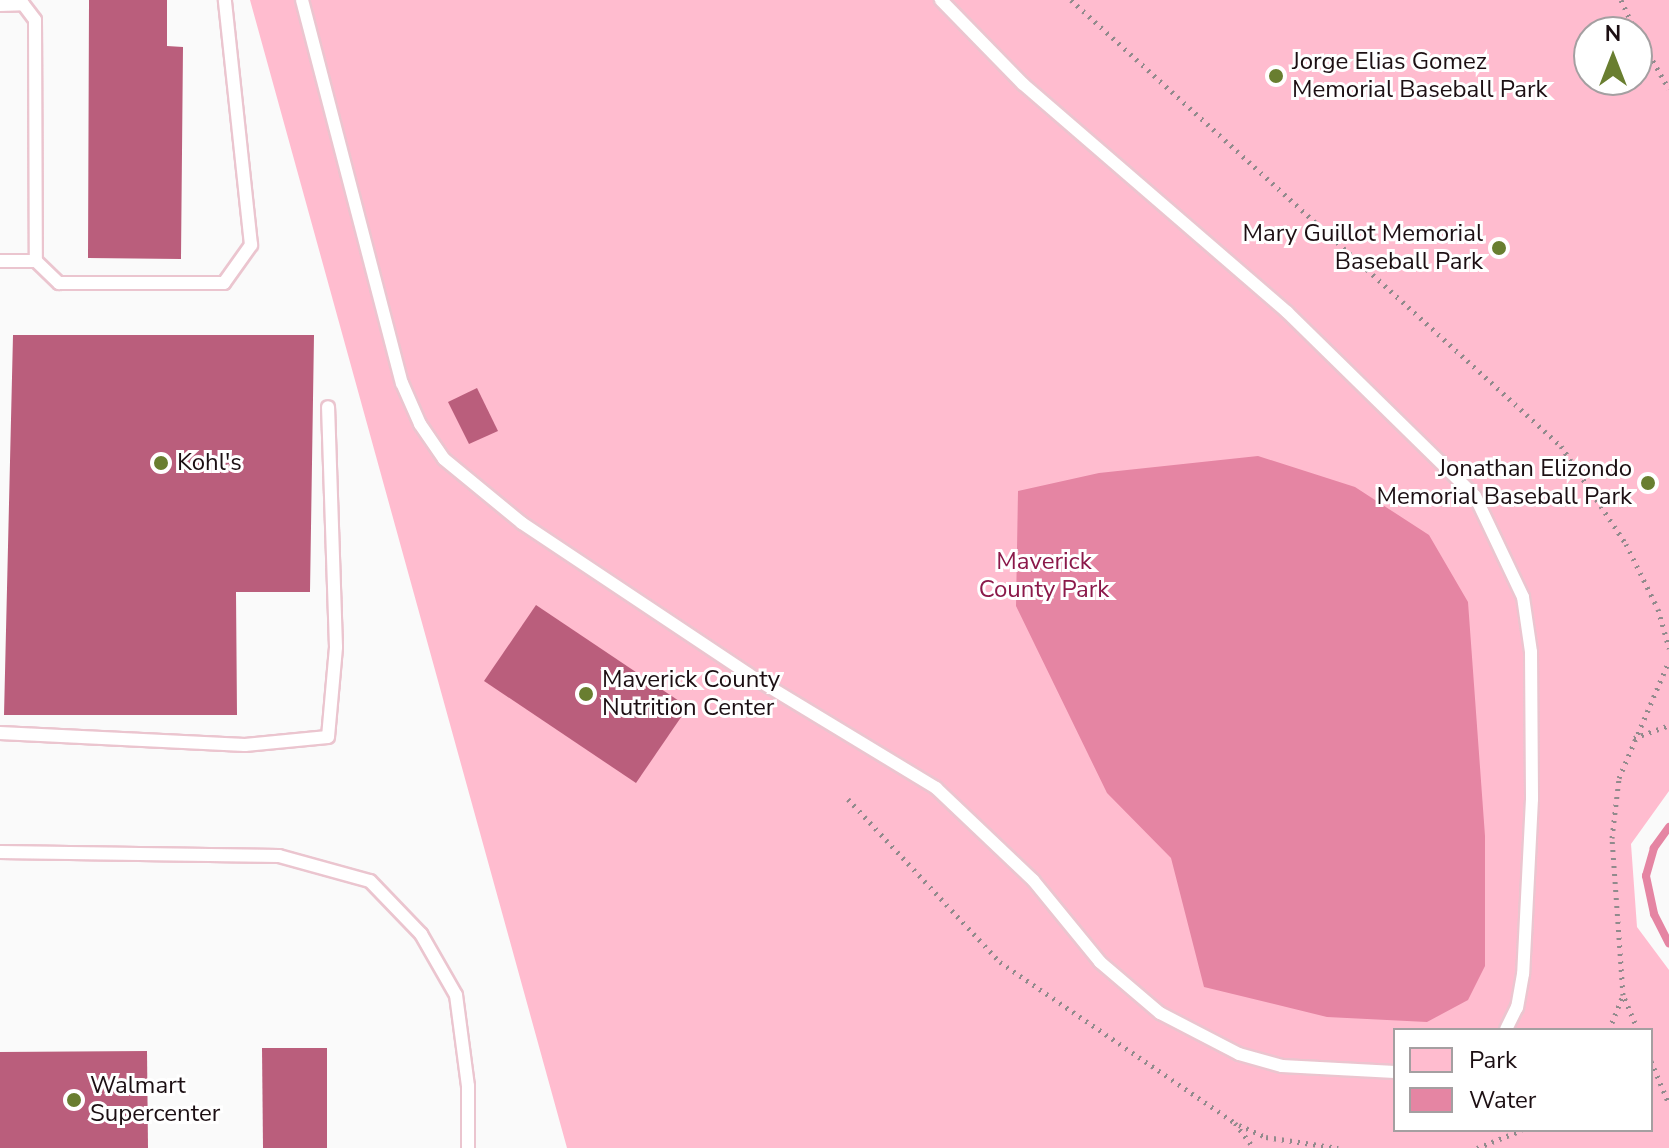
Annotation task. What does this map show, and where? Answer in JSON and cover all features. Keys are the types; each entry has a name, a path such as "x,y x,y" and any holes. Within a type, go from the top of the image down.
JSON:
{"lane":[{"path":"0,261 36,261 59,283 224,283 251,245 225,0"},
{"path":"302,0 402,383 420,424 444,459 512,515 642,603 936,788 1033,880 1100,962 1160,1013 1225,1048 1282,1066 1393,1072"},
{"path":"941,0 1023,84 1287,312 1475,496 1523,597 1531,652 1532,799 1523,974 1517,1007 1507,1028"},
{"path":"0,5 23,4 35,20 36,261"},
{"path":"0,733 245,745 328,737 336,647 328,407"},
{"path":"0,852 279,856 370,881 421,934 456,995 468,1086 468,1148"}],"path":[{"path":"1071,0 1561,446 1626,544 1658,609 1669,648"},
{"path":"1653,61 1669,89"},
{"path":"1637,1028 1623,995 1612,838 1619,778 1669,661"},
{"path":"1634,738 1669,725"},
{"path":"848,799 1000,962 1235,1123 1266,1137 1338,1148"},
{"path":"1610,1028 1623,995"},
{"path":"1653,1066 1669,1104"},
{"path":"1235,1123 1254,1148"},
{"path":"1477,1148 1517,1132"}],"green space":[{"name":"Maverick County Park","path":"250,0 1669,0 1669,791 1631,844 1637,927 1669,970 1669,1148 567,1148"}],"water":[{"path":"1258,456 1355,487 1429,535 1468,602 1485,836 1485,966 1468,1000 1427,1022 1327,1017 1204,987 1171,858 1107,793 1016,606 1018,491 1099,473"}],"building":[{"path":"89,0 167,0 167,46 183,47 181,259 88,258"},
{"name":"Kohl's","path":"13,335 314,335 310,592 236,592 237,715 4,715"},
{"path":"477,388 498,431 469,444 448,402"},
{"name":"Maverick County Nutrition Center","path":"536,605 688,707 636,783 484,681"},
{"name":"Walmart Supercenter","path":"262,1048 327,1048 327,1148 263,1148"},
{"name":"Walmart Supercenter","path":"147,1051 148,1148 0,1148 0,1052"}],"waterway":[{"path":"1669,827 1654,848 1646,876 1654,914 1669,943"}],"place":[{"name":"Jorge Elias Gomez Memorial Baseball Park","path":"1276,76"},
{"name":"Mary Guillot Memorial Baseball Park","path":"1499,248"},
{"name":"Kohl's","path":"161,463"},
{"name":"Jonathan Elizondo Memorial Baseball Park","path":"1648,483"},
{"name":"Maverick County Nutrition Center","path":"586,694"},
{"name":"Walmart Supercenter","path":"74,1100"}]}
